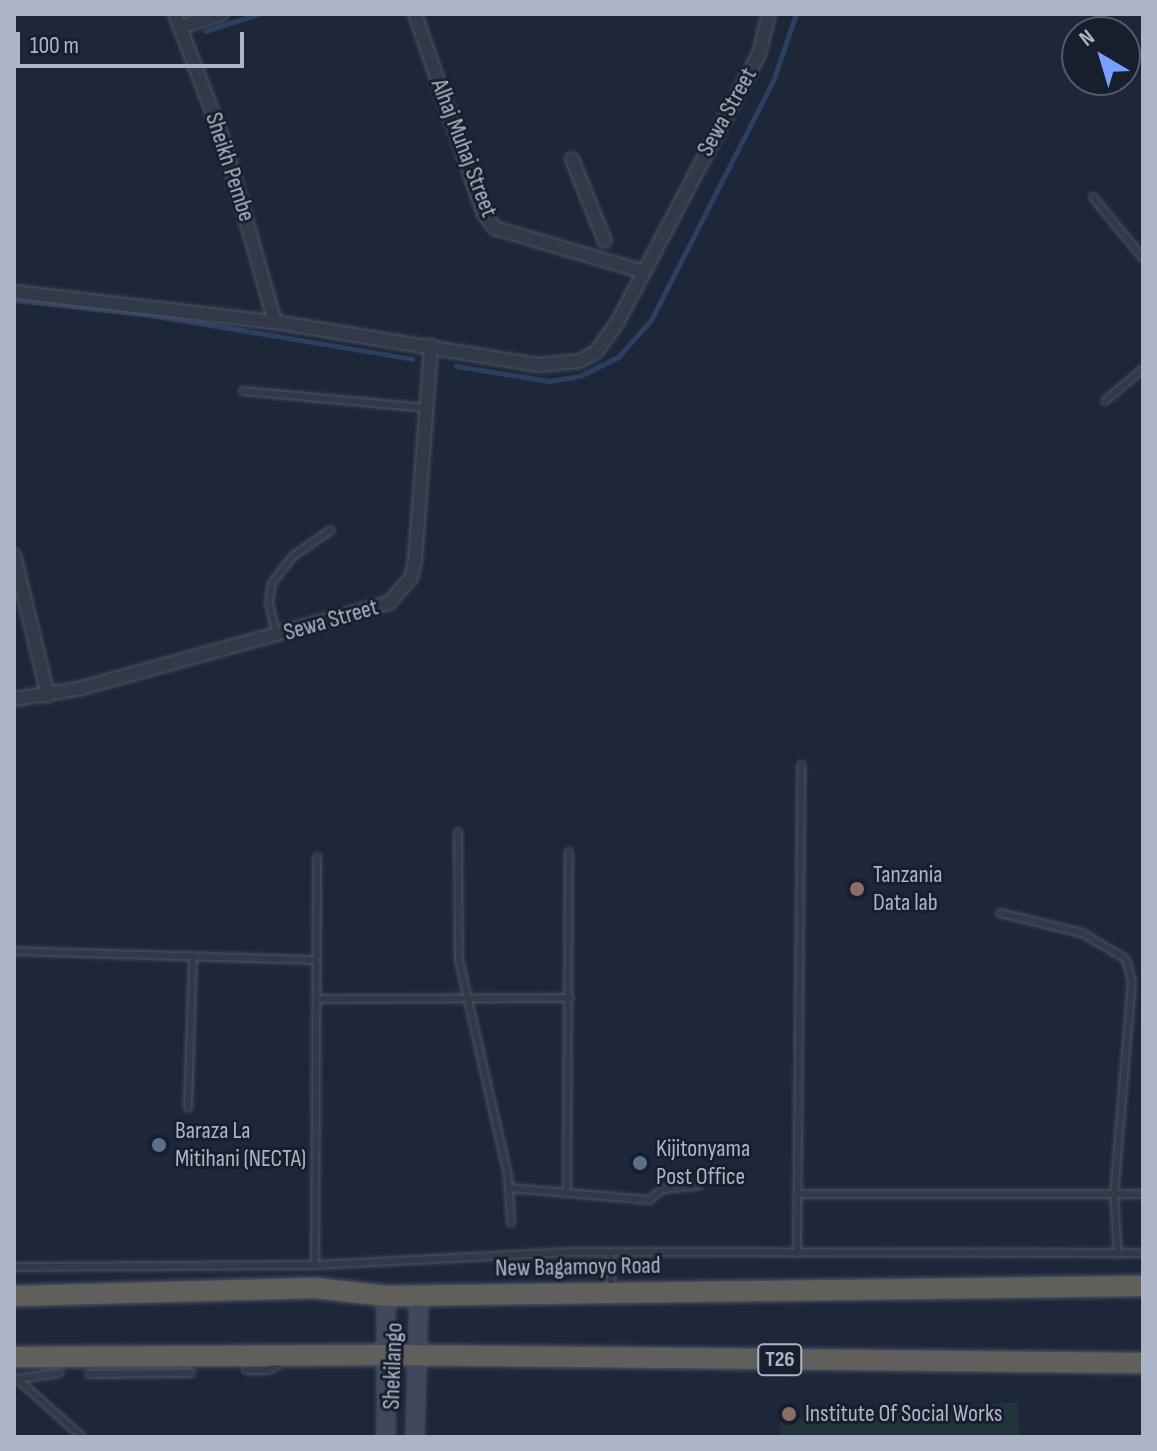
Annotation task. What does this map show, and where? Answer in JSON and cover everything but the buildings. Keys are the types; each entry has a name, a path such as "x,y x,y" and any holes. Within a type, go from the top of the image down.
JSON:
{"highway":[{"name":"New Bagamoyo Road","path":"14,1296 315,1288 386,1296 419,1296 1143,1286"},
{"name":"T26","path":"14,1357 418,1355 1143,1363"}],"main road":[{"name":"Shekilango","path":"386,1296 386,1437"},
{"name":"Shekilango","path":"415,1437 419,1296"}],"street":[{"name":"Sheikh Pembe","path":"175,14 224,142 275,322"},
{"path":"180,27 222,14"},
{"name":"Alhaj Muhaj Street","path":"415,14 484,214 495,228 641,271"},
{"name":"Sewa Street","path":"14,292 275,322 552,366 580,361 606,339 759,54 769,14"},
{"path":"572,159 605,241"},
{"name":"Sewa Street","path":"14,699 48,696 377,610 411,578 431,346"},
{"path":"14,555 48,696"}],"lane":[{"path":"1093,197 1143,258"},
{"path":"1105,401 1143,369"},
{"path":"243,391 426,408"},
{"path":"277,636 269,602 272,583 293,556 331,530"},
{"path":"797,1253 801,765"},
{"path":"458,832 457,924 469,998 509,1188 511,1223"},
{"path":"567,1192 569,852"},
{"path":"315,1265 316,999 312,960 317,857"},
{"path":"1000,913 1082,933 1113,946 1126,959 1132,981 1114,1194 1118,1254"},
{"path":"14,951 312,960"},
{"path":"188,1108 193,957"},
{"path":"316,999 570,998"},
{"path":"509,1188 649,1200 663,1189 699,1185"},
{"path":"797,1194 1143,1194"},
{"path":"610,1253 611,1292"},
{"path":"14,1267 315,1265 610,1253 1143,1253"},
{"path":"246,1370 268,1370 285,1358"},
{"path":"16,1378 60,1373"},
{"path":"89,1374 191,1373"},
{"path":"16,1378 82,1437"}],"green space":[{"path":"1018,1402 1020,1437 780,1437 780,1420"}],"waterway":[{"path":"205,31 258,14"},
{"path":"456,366 549,381 580,376 618,357 651,320 773,81 796,14"},
{"path":"14,300 150,315 412,359"}],"place":[{"name":"Tanzania Data lab","path":"857,889"},
{"name":"Baraza La Mitihani (NECTA)","path":"159,1145"},
{"name":"Kijitonyama Post Office","path":"640,1163"},
{"name":"Institute Of Social Works","path":"789,1414"}]}
